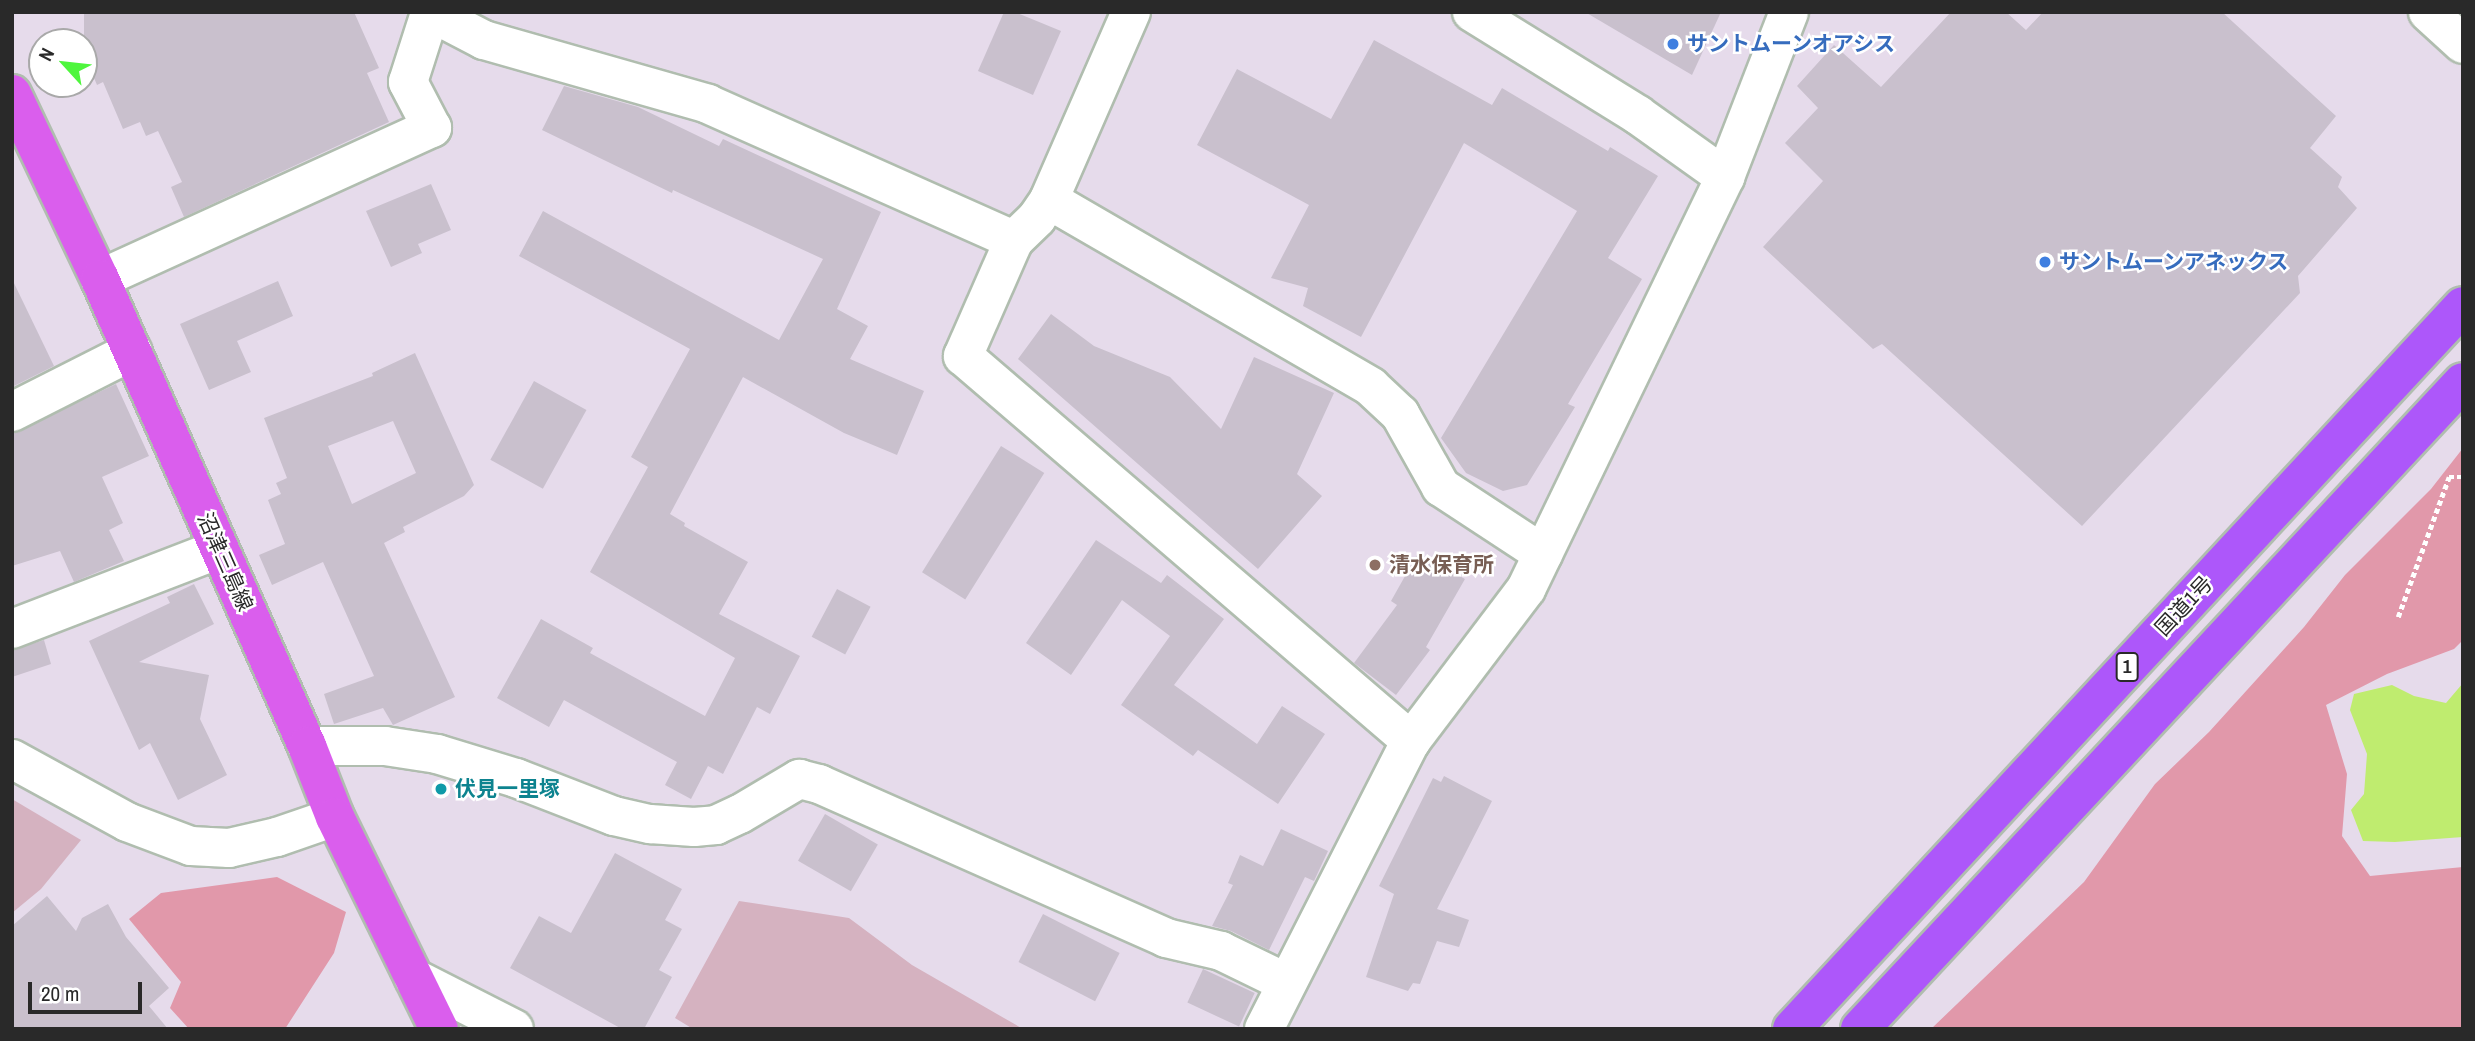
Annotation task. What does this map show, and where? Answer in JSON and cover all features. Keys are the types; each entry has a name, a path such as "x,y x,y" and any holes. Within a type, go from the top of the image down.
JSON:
{"highway":[{"name":"国道1号","path":"1792,1029 2463,306"},
{"path":"1860,1029 2463,382"}],"main road":[{"name":"沼津三島線","path":"12,94 100,279 307,746 335,817 439,1029"}],"street":[{"path":"1132,12 1049,200 1037,218 1014,240 963,356 1411,741"},
{"path":"1472,12 1638,115 1725,177"},
{"path":"1264,1029 1411,741 1525,589 1725,177 1789,12"},
{"path":"2428,12 2463,44"},
{"path":"100,279 432,128 408,82 430,13 484,40 708,104 1014,240"},
{"path":"1049,200 1371,387 1401,414 1441,487 1542,554"},
{"path":"12,412 132,351"},
{"path":"12,628 219,549"},
{"path":"307,746 384,746 437,754 516,778 614,816 694,827 716,825 799,779 819,784 1166,939 1221,951 1287,983"},
{"path":"12,759 127,822 191,846 229,848 277,837 335,817"},
{"path":"414,978 514,1029"}],"path":[{"path":"2398,617 2449,477 2463,477"}],"shaded area":[{"path":"2463,448 2463,640 2454,649 2387,674 2326,705 2347,774 2342,836 2370,876 2463,867 2463,1029 1931,1029 2084,882 2155,784 2209,732 2304,627 2345,575 2431,489"},
{"path":"2463,683 2463,837 2395,842 2363,841 2351,810 2364,794 2367,754 2350,710 2354,694 2392,685 2414,696 2446,703"},
{"path":"12,799 81,840 41,889 12,913"},
{"path":"277,877 346,912 334,953 285,1029 189,1029 170,1008 181,982 129,919 161,893"},
{"path":"739,901 849,918 912,965 1023,1029 693,1029 675,1018"}],"building":[{"path":"84,12 354,12 379,68 367,73 389,122 184,217 171,187 182,182 158,131 146,136 140,122 123,129 103,82 98,84 98,28 84,28"},
{"path":"1004,12 1015,12 1061,31 1033,95 978,71"},
{"name":"サントムーンオアシス","path":"1585,12 1721,12 1692,75"},
{"name":"サントムーンアネックス","path":"1951,12 2006,12 2026,30 2043,12 2222,12 2336,116 2310,148 2342,177 2338,187 2357,208 2298,276 2300,293 2082,526 1882,344 1873,349 1763,247 1823,181 1785,143 1818,108 1797,86 1834,45 1881,87"},
{"path":"1374,40 1492,105 1502,88 1608,151 1610,147 1658,176 1608,258 1642,279 1568,404 1575,407 1527,485 1503,491 1466,473 1441,438 1577,211 1464,143 1361,337 1303,306 1308,288 1271,278 1309,205 1197,145 1237,69 1331,119"},
{"path":"564,86 638,107 719,146 723,139 881,212 837,309 868,326 850,359 924,391 897,455 844,433 743,377 670,514 685,523 684,526 748,562 719,614 800,656 770,714 757,707 723,774 708,766 691,799 665,785 677,762 564,700 549,727 497,698 541,619 593,648 590,653 705,716 735,658 590,572 648,467 631,457 690,349 519,256 543,211 779,340 823,259 673,190 672,193 542,130"},
{"path":"431,184 451,230 418,244 422,253 391,267 366,211"},
{"path":"12,279 54,366 12,387"},
{"path":"278,281 293,316 237,341 251,372 209,390 180,324"},
{"path":"1051,314 1094,346 1170,377 1221,429 1254,357 1334,393 1297,474 1322,496 1258,569 1018,359"},
{"path":"415,353 474,485 464,496 403,527 405,532 384,543 455,697 393,725 383,708 334,724 324,694 374,676 323,562 272,585 259,555 285,544 268,500 281,494 276,483 287,478 264,418 373,376 372,373","holes":["393,421 416,473 352,504 328,446"]},
{"path":"534,381 586,410 543,489 490,460"},
{"path":"116,384 149,456 102,477 123,523 109,530 124,561 74,582 60,551 12,566 12,434"},
{"path":"1001,446 1044,473 965,599 922,572"},
{"path":"1096,540 1161,583 1167,575 1224,619 1174,685 1257,744 1282,706 1325,734 1278,804 1198,750 1193,756 1121,705 1170,636 1122,600 1071,675 1026,643"},
{"path":"1418,553 1465,579 1426,647 1430,650 1396,695 1354,663 1397,605 1391,601"},
{"path":"194,584 214,624 139,662 209,675 200,719 227,775 178,800 150,743 139,750 89,641 170,603 167,597"},
{"path":"837,589 871,607 845,655 812,637"},
{"path":"44,640 51,664 12,677 12,650"},
{"path":"1444,776 1492,801 1437,909 1469,920 1459,947 1437,941 1420,984 1413,983 1408,991 1366,977 1394,894 1379,886 1433,778 1441,782"},
{"path":"825,814 878,844 851,891 798,861"},
{"path":"1281,829 1328,851 1314,881 1305,877 1269,950 1231,931 1212,926 1233,885 1228,883 1240,855 1263,866"},
{"path":"615,853 682,889 665,920 682,929 659,970 672,977 644,1029 622,1029 510,968 539,916 571,933"},
{"path":"47,896 76,931 82,918 108,904 126,937 169,988 149,1006 168,1029 12,1029 12,926"},
{"path":"1043,914 1120,953 1095,1001 1018,962"},
{"path":"1203,969 1255,993 1239,1027 1187,1003"}],"place":[{"name":"サントムーンオアシス","path":"1673,44"},
{"name":"サントムーンアネックス","path":"2045,262"},
{"name":"清水保育所","path":"1375,565"},
{"name":"伏見一里塚","path":"441,789"}]}
